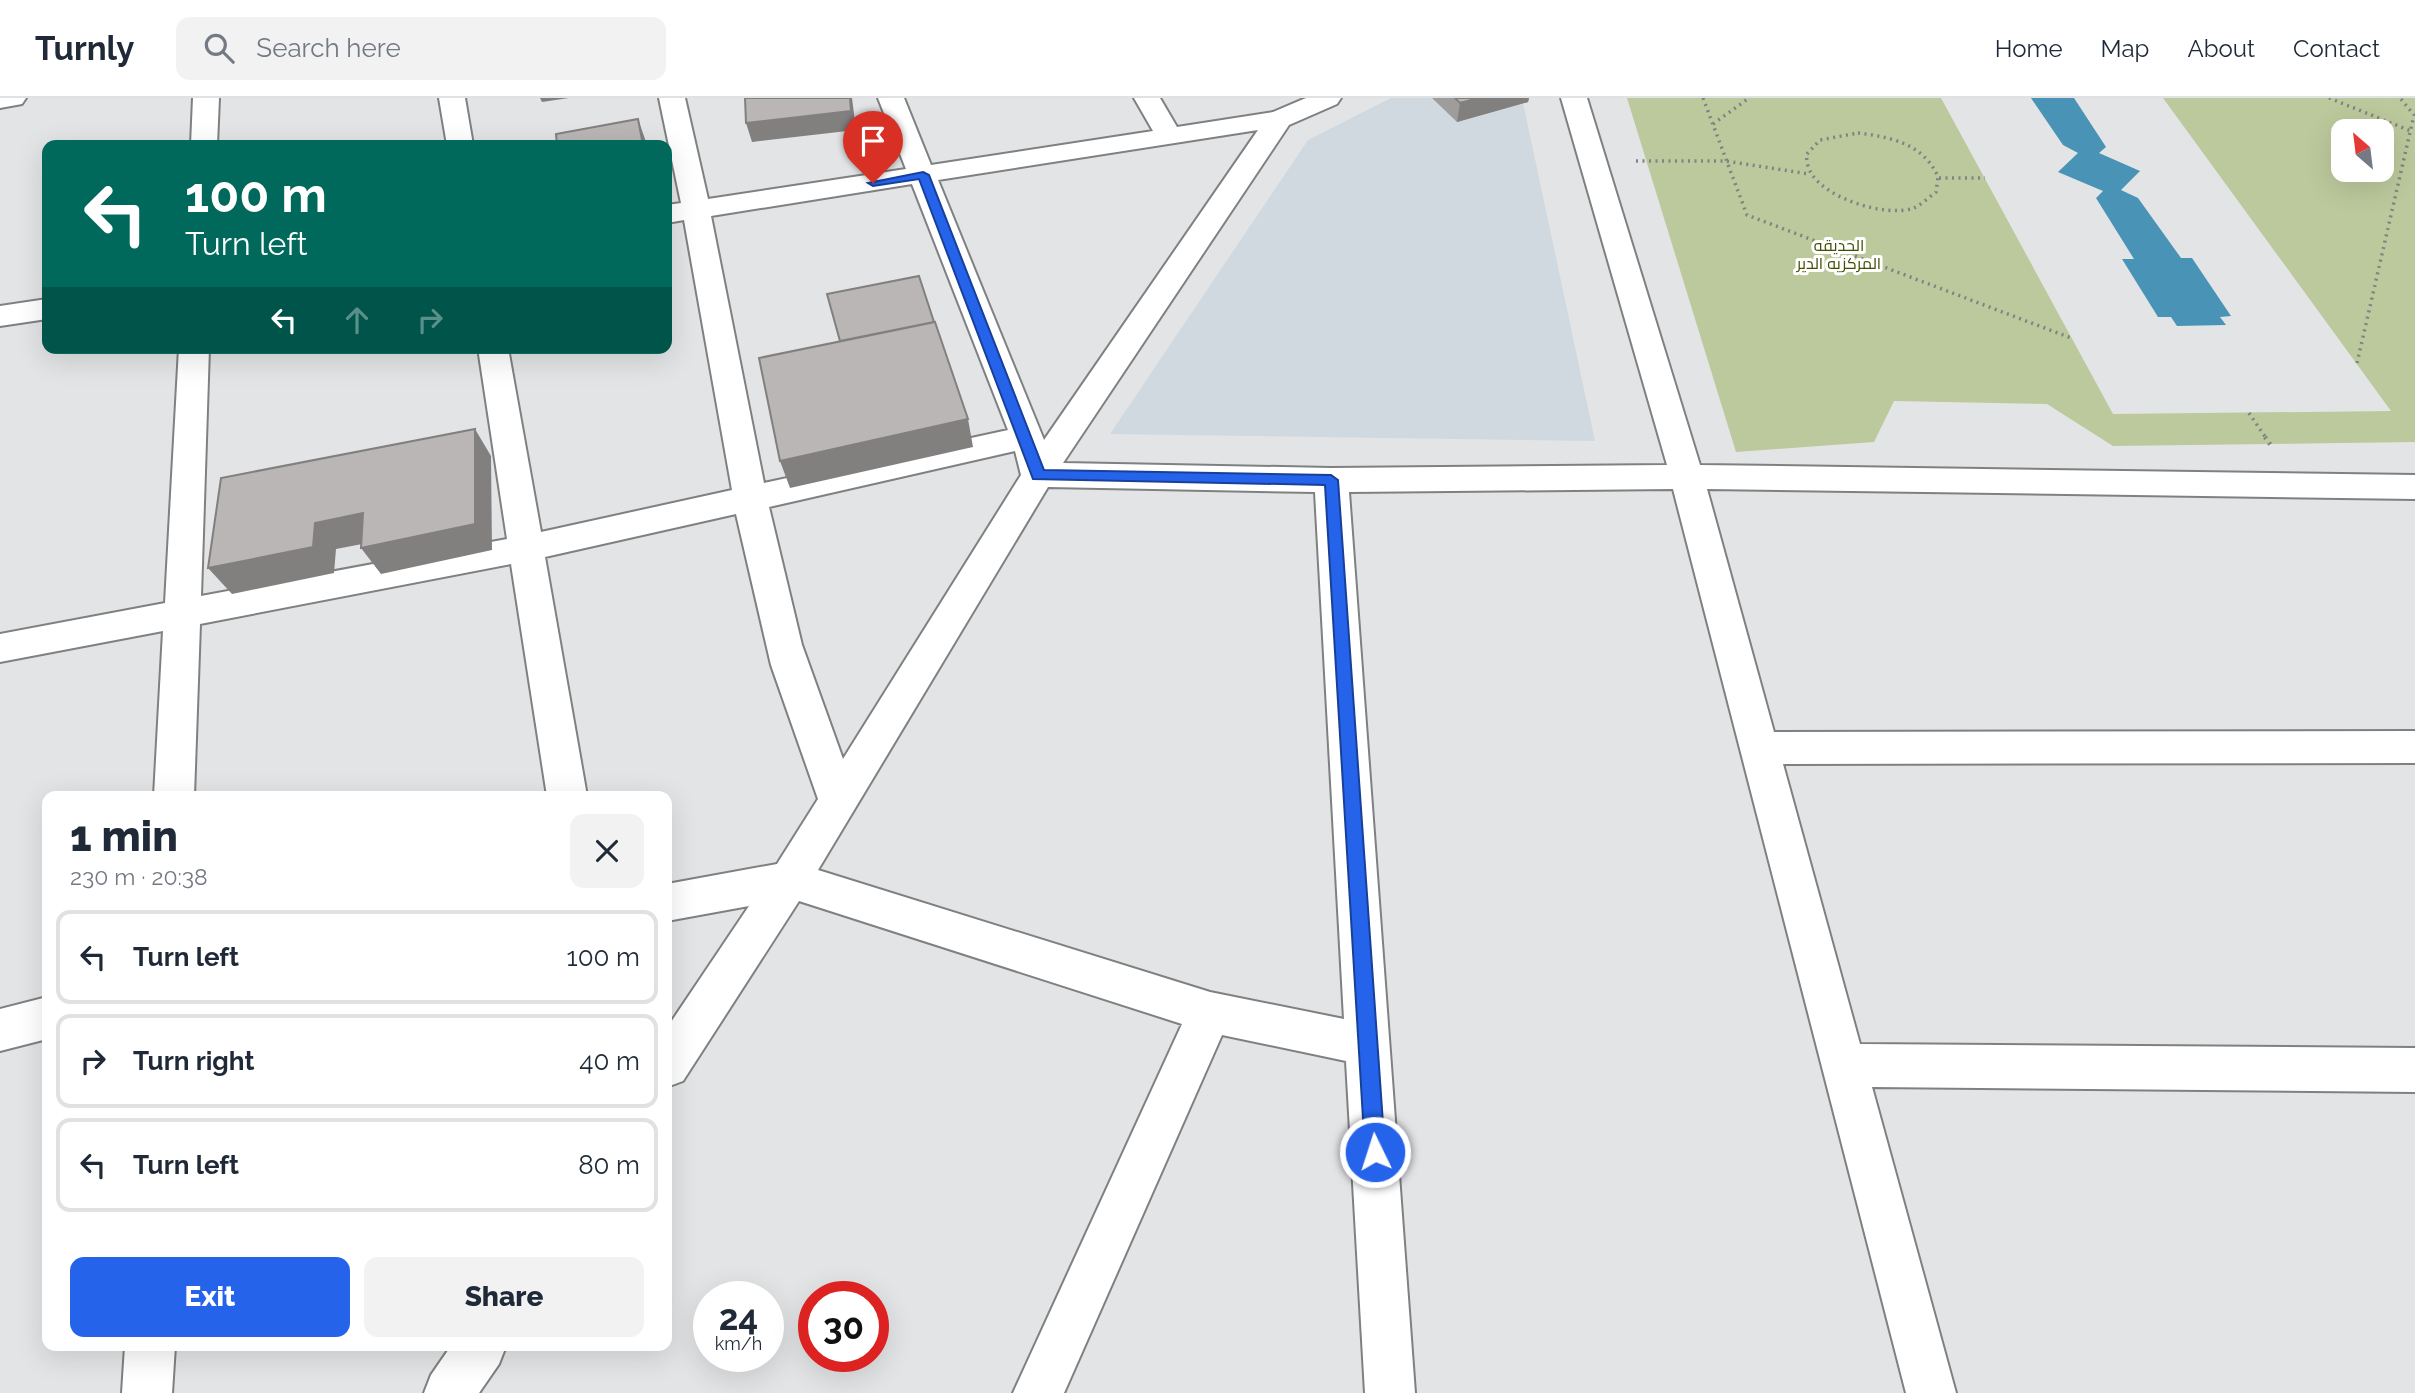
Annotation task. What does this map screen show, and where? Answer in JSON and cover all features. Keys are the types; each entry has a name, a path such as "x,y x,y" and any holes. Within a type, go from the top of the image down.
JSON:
{"street":[{"path":"0,100 13,98"},
{"path":"204,140 206,98"},
{"path":"452,98 459,140"},
{"path":"672,98 699,209 752,499 784,647 839,801"},
{"path":"891,98 1027,437 1038,475"},
{"path":"1147,98 1169,136"},
{"path":"672,213 1279,119 1328,98"},
{"path":"1574,98 1687,477 1931,1393"},
{"path":"672,1058 790,880 1038,475 1279,119"},
{"path":"0,316 42,310"},
{"path":"174,791 194,354"},
{"path":"494,354 567,791"},
{"path":"0,648 527,548 1027,437"},
{"path":"1038,475 1331,480 1687,477 2415,487"},
{"path":"1331,480 1391,1393"},
{"path":"1759,748 2415,747"},
{"path":"672,901 790,880 1210,1012 1368,1045"},
{"path":"1038,1393 1210,1012"},
{"path":"0,1030 42,1019"},
{"path":"1843,1065 2415,1070"},
{"path":"148,1393 150,1351"},
{"path":"449,1393 478,1351"}],"path":[{"path":"1703,98 1747,215 2071,338"},
{"path":"1713,124 1749,98"},
{"path":"2329,98 2411,131"},
{"path":"2357,363 2414,115 2400,98"},
{"path":"1858,133 1880,136 1911,147 1933,164 1939,178 1938,189 1930,199 1897,209 1865,206 1834,196 1809,174 1805,161 1809,149 1821,140 1837,134 1858,133"},
{"path":"1591,160 1726,161 1809,174"},
{"path":"1939,178 1985,178"}],"shaded area":[{"path":"1391,98 1522,98 1595,441 1110,434 1308,140"}],"green space":[{"name":"الحديقه المركزيه الدير","path":"1627,98 1941,98 2113,414 2391,411 2163,98 2415,98 2415,442 2113,446 2047,404 1894,401 1874,442 1736,452"}],"water":[{"path":"2031,98 2074,98 2106,147 2099,153 2140,171 2121,190 2138,198 2181,258 2192,258 2231,316 2220,317 2226,325 2177,326 2171,317 2158,317 2122,259 2134,259 2096,198 2103,191 2058,172 2078,153 2063,145"}],"building":[{"path":"745,98 850,98 851,111 746,123"},
{"path":"1455,98 1478,98 1460,103"},
{"path":"638,119 642,140 557,140 556,134"},
{"path":"919,276 934,322 840,341 827,294"},
{"path":"935,322 968,419 780,461 759,358"},
{"path":"475,429 475,524 361,548 363,513 315,523 313,547 208,568 221,478"}],"route":[{"path":"873,183 923,175 1027,437 1038,475 1331,480 1375,1152"}]}
